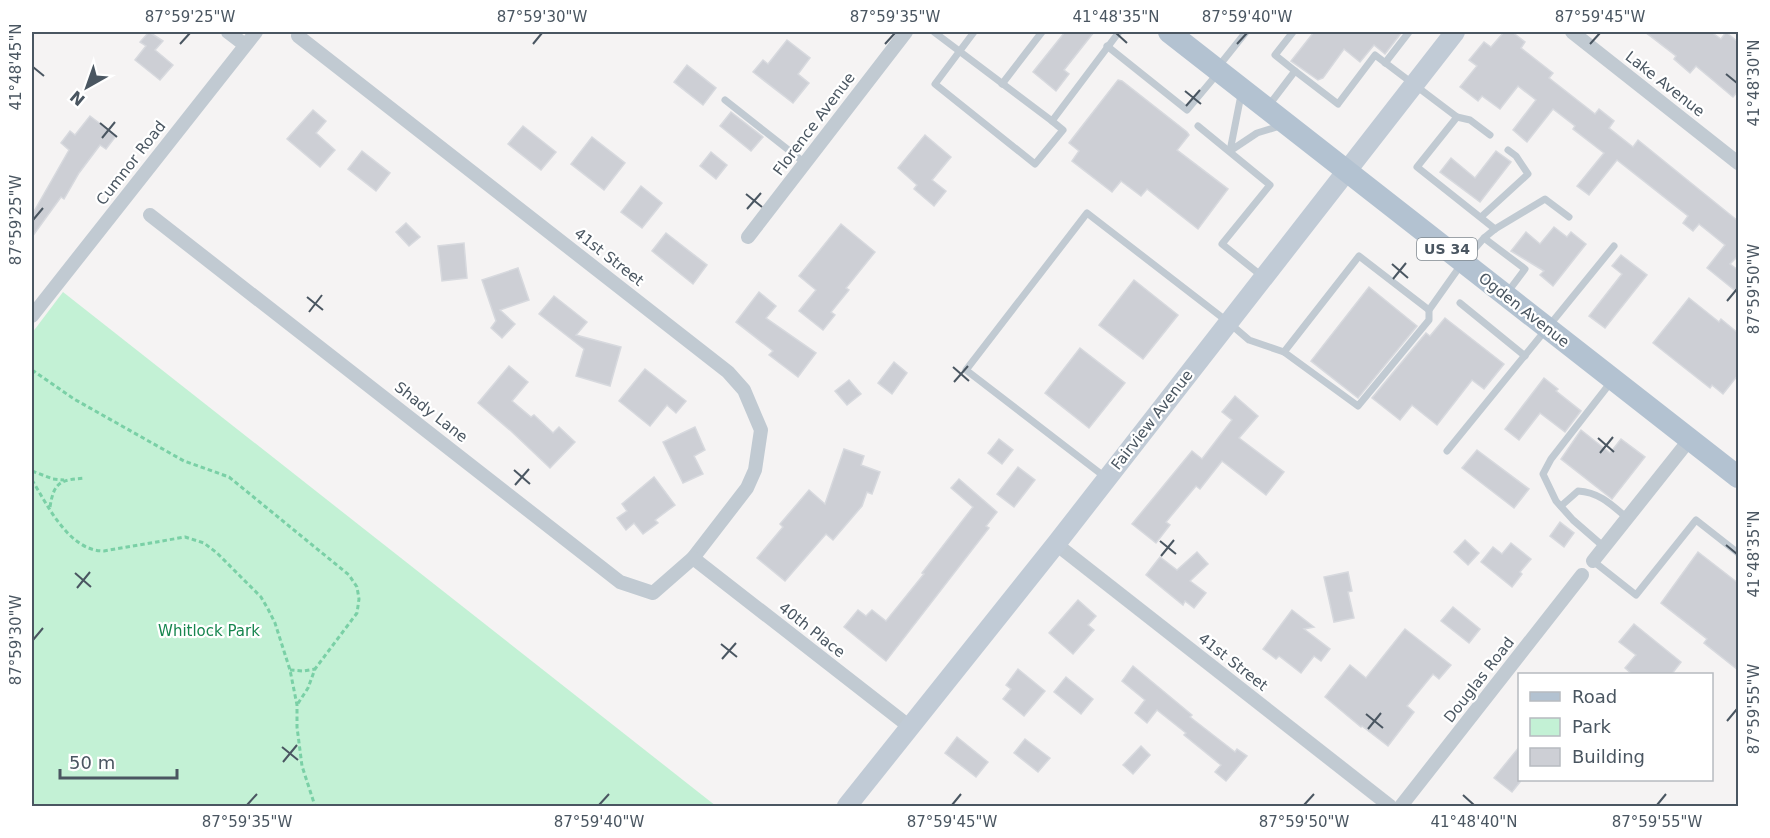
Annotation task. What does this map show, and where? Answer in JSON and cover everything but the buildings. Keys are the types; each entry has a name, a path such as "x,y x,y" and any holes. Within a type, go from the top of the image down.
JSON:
{"main road":[{"name":"Ogden Avenue","path":"1169,32 1738,477"}],"street":[{"path":"228,32 245,45"},
{"name":"Cumnor Road","path":"32,315 256,32"},
{"name":"Florence Avenue","path":"748,237 906,32"},
{"name":"Fairview Avenue","path":"848,807 1455,32"},
{"name":"Lake Avenue","path":"1572,32 1738,163"},
{"name":"41st Street","path":"298,36 728,372 744,390 761,430 755,470 747,488 693,558"},
{"name":"Shady Lane","path":"150,215 301,330 620,582 653,593 693,558"},
{"path":"1593,561 1690,439"},
{"name":"41st Street","path":"1056,544 1390,807"},
{"name":"40th Place","path":"693,558 910,727"},
{"name":"Douglas Road","path":"1401,807 1582,575"}],"lane":[{"path":"934,32 960,51 1063,130 1035,164 935,84 960,51 974,32"},
{"path":"1002,84 1042,32"},
{"path":"1052,121 1119,32"},
{"path":"1107,46 1187,110 1246,32"},
{"path":"1293,32 1275,55 1338,104 1375,55 1457,117 1470,120 1490,135"},
{"path":"1385,63 1409,32"},
{"path":"1266,109 1295,71"},
{"path":"1230,152 1242,89"},
{"path":"725,100 805,163"},
{"path":"1457,117 1417,167 1495,229"},
{"path":"1230,152 1257,133 1286,124"},
{"path":"1198,126 1270,185 1222,244 1263,277"},
{"path":"1480,217 1528,174 1516,156 1508,150"},
{"path":"1107,478 966,370 1087,213 1249,340 1284,352 1358,406 1430,320 1429,310 1484,237 1545,199 1569,217"},
{"path":"1484,237 1526,269 1505,296"},
{"path":"1447,451 1614,246"},
{"path":"1284,352 1359,256 1429,310"},
{"path":"1460,303 1525,356"},
{"path":"1604,547 1573,520 1556,501 1543,474 1551,459 1613,379"},
{"path":"1561,506 1578,491 1588,491 1605,498 1627,518"},
{"path":"1593,561 1636,595 1696,520 1738,553"}],"path":[{"path":"32,370 74,399 184,461 229,477 349,575 357,587 359,599 357,613 315,669 308,688 297,705"},
{"path":"32,471 53,479 86,478"},
{"path":"32,480 68,533 86,548 104,551 185,537 204,543 261,597 275,623 290,670 297,705 302,766 315,807"},
{"path":"50,509 52,495 58,484 66,480"},
{"path":"290,670 315,669"}],"green space":[{"name":"Whitlock Park","path":"63,292 716,806 32,806 32,333"}]}
